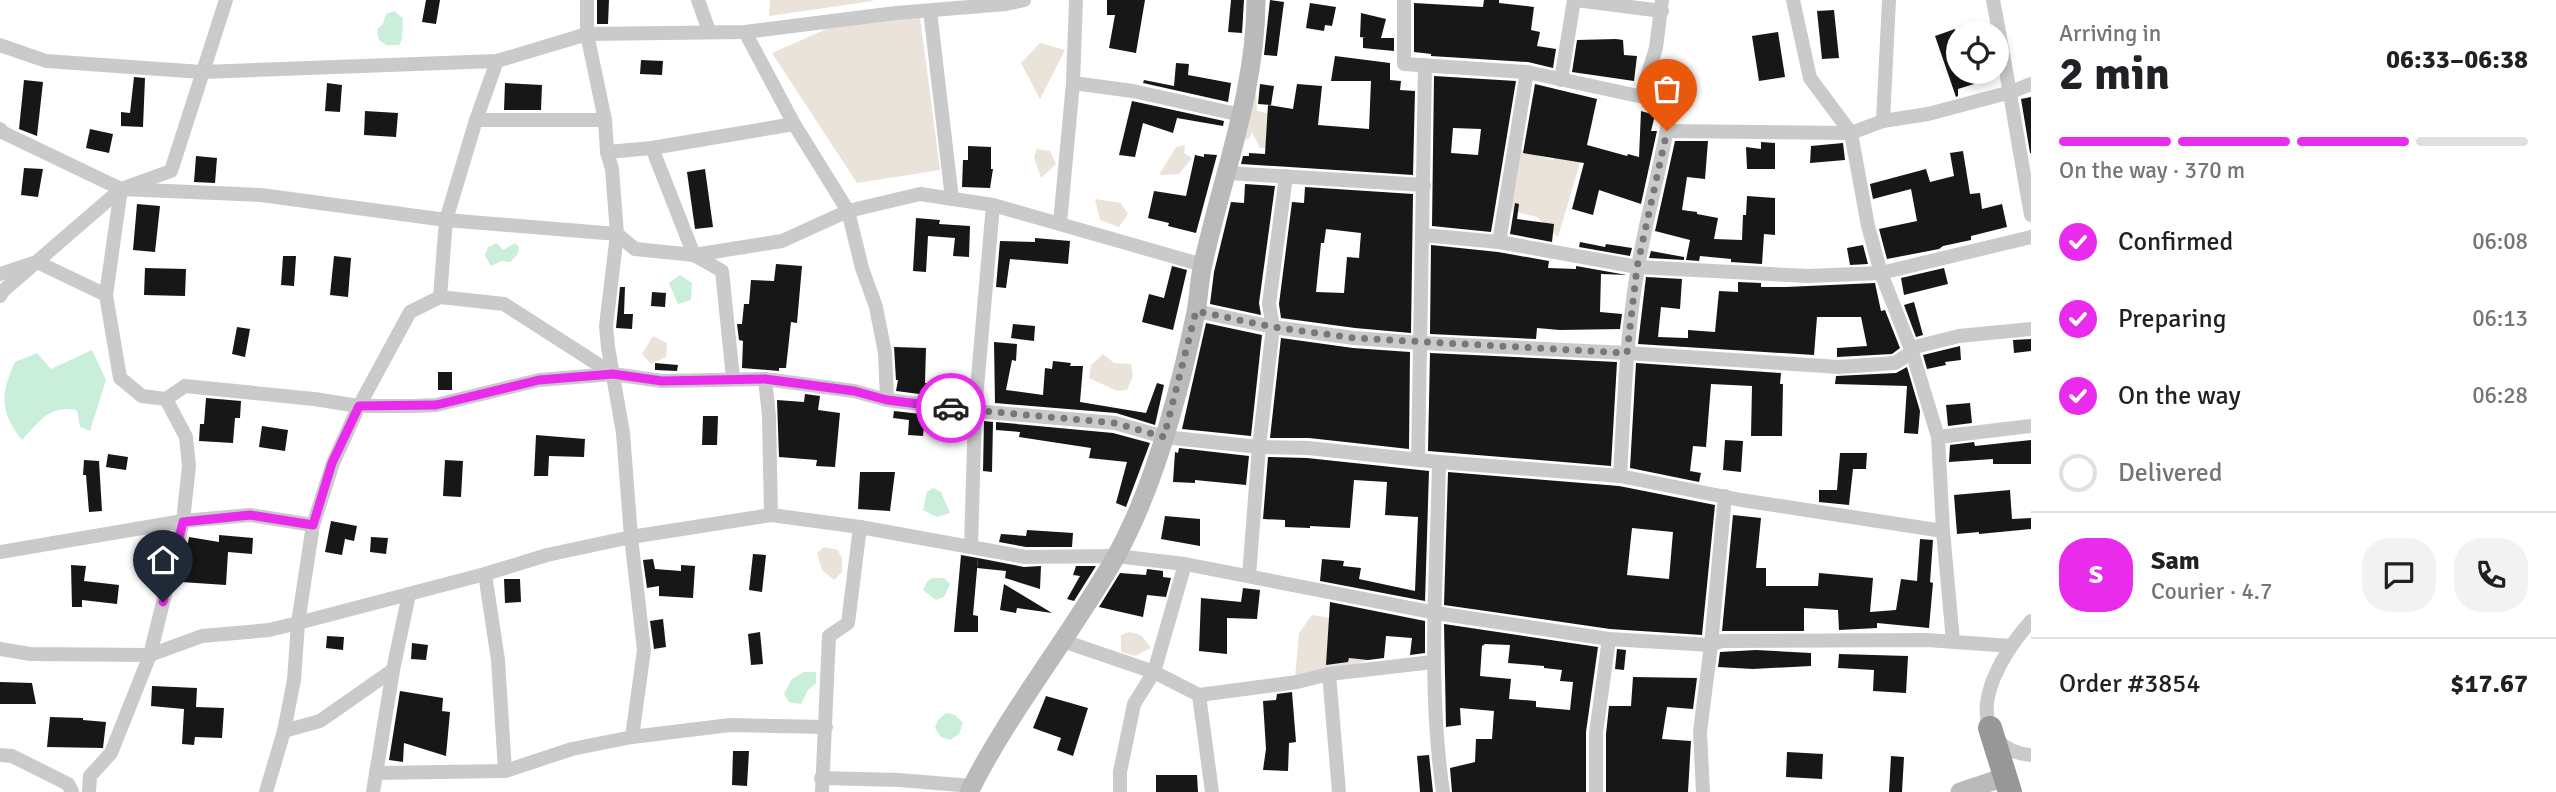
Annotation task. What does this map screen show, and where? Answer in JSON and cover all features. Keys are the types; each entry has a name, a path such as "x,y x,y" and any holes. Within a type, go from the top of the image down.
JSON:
{"highway":[{"path":"1990,728 2008,785"}],"street":[{"path":"0,296 121,189 171,171 226,0"},
{"path":"587,0 587,34 612,169 617,234 606,326 623,433 644,650 632,737"},
{"path":"698,0 709,31"},
{"path":"0,45 46,61 202,72 497,61 587,34 745,32 896,7 930,10 1006,5 1024,0"},
{"path":"1060,223 1073,83 1076,0"},
{"path":"860,527 848,623 829,636 821,785 899,780 971,789 989,754 1116,556 1140,503 1164,437 1241,115 1256,31 1256,0"},
{"path":"1404,0 1404,64 1527,72 1671,103 1637,267 1627,353 1620,476"},
{"path":"1561,80 1575,0 1662,5 1656,48 1641,96"},
{"path":"1793,0 1811,78 1851,133 1868,226 1881,273 1911,350 1938,437 1953,641"},
{"path":"1883,121 1889,0"},
{"path":"1993,0 2031,215"},
{"path":"930,10 952,199"},
{"path":"745,32 794,124 848,211 862,268 876,307 886,353 887,400"},
{"path":"440,297 446,220 497,61"},
{"path":"1418,460 1425,65"},
{"path":"1499,242 1527,72"},
{"path":"1073,83 1133,91 1241,115"},
{"path":"1667,131 1851,133 1883,121 1928,114 2031,84"},
{"path":"476,120 605,120"},
{"path":"607,152 652,148 794,124"},
{"path":"1,131 121,189 261,195 446,220 617,234 635,249 694,255 782,242 848,211 920,194 993,205 1203,265"},
{"path":"652,148 694,255 722,271 733,378"},
{"path":"1228,173 1424,185"},
{"path":"1250,576 1259,447 1273,327 1269,304 1286,176"},
{"path":"121,189 106,295 120,378 142,396 166,399 185,386 314,398 359,406 436,405 539,380 613,374 662,381 765,379 854,391 887,400 975,411 1115,423 1164,437 1620,476 1943,531"},
{"path":"971,546 975,411 993,205"},
{"path":"1423,235 1499,242 1637,267 1808,276 1881,273 2031,237"},
{"path":"0,274 37,262 106,295"},
{"path":"266,792 284,731 294,680 298,624 313,525 332,463 359,406 410,312 440,297 504,303 613,374"},
{"path":"1196,311 1273,327 1354,338 1839,366 1895,363 1911,350 1959,336 2031,329"},
{"path":"765,379 769,416 771,515"},
{"path":"89,792 90,776 111,753 150,655 183,522 189,466 186,437 166,399"},
{"path":"1938,437 2031,426"},
{"path":"1439,462 1433,662 1437,754 1443,792"},
{"path":"1703,792 1700,732 1725,496"},
{"path":"0,552 183,522 250,515 313,525"},
{"path":"0,649 30,654 150,655 202,636 269,630 298,624 547,555 631,537 771,515 860,527 1025,556 1116,556 1185,564 1436,613 1609,639 1711,645 1722,641 1953,641 2011,646"},
{"path":"1120,792 1121,772 1134,704 1154,672 1185,564"},
{"path":"485,574 498,660 505,771"},
{"path":"373,792 393,670 409,594"},
{"path":"2031,621 2011,646 1995,677 1986,711 1995,737 2009,750 2031,755"},
{"path":"1596,792 1596,733 1609,639"},
{"path":"1063,641 1154,672 1199,695 1297,682 1329,674 1433,662"},
{"path":"284,731 320,721 393,670"},
{"path":"1329,674 1339,792"},
{"path":"1199,695 1212,792"},
{"path":"376,773 505,771 572,749 632,737 730,725 826,727"},
{"path":"0,755 12,756 68,784 72,792"},
{"path":"1960,792 2008,785"}],"shaded area":[{"path":"770,0 873,0 873,1 769,16"},
{"path":"1255,0 1265,11 1256,89 1257,111 1272,114 1300,148 1260,148 1252,132 1249,139 1240,140"},
{"path":"394,11 403,18 402,39 399,45 386,45 379,40 377,29 383,24 386,14"},
{"path":"920,17 940,170 857,183 772,53 831,27"},
{"path":"1040,43 1065,50 1040,99 1021,63"},
{"path":"1558,134 1584,149 1558,237 1537,217 1510,210 1521,150 1553,160"},
{"path":"1185,145 1184,153 1192,158 1179,174 1159,175 1176,147"},
{"path":"1037,149 1050,151 1056,164 1041,178 1034,157"},
{"path":"1095,199 1121,203 1128,214 1119,227 1100,220"},
{"path":"497,243 503,250 515,243 519,247 518,254 510,262 502,261 491,266 485,256 488,247"},
{"path":"680,275 692,283 691,300 678,304 669,283"},
{"path":"653,336 667,343 666,357 651,364 642,354"},
{"path":"92,350 106,380 90,431 80,427 77,410 59,410 46,416 22,440 10,420 5,402 7,384 15,362 37,353 51,369"},
{"path":"1103,354 1114,363 1131,364 1133,376 1127,390 1117,391 1089,378 1091,365"},
{"path":"933,488 941,492 950,513 937,517 923,510 927,492"},
{"path":"824,547 838,550 842,559 842,572 834,580 822,570 817,553"},
{"path":"932,578 944,578 950,584 944,597 936,600 923,590"},
{"path":"1312,615 1348,621 1376,657 1352,666 1295,677 1299,633"},
{"path":"1129,632 1141,635 1151,648 1135,656 1121,652 1121,635"},
{"path":"804,672 816,672 816,683 808,690 801,704 789,702 784,694 792,679"},
{"path":"946,713 955,715 963,723 959,734 950,740 941,737 935,728 938,720"}],"building":[{"path":"426,0 440,0 436,24 422,22"},
{"path":"597,0 609,0 608,24 597,24"},
{"path":"1107,0 1145,0 1136,53 1109,48 1115,15 1107,15"},
{"path":"1231,0 1244,0 1242,33 1228,32"},
{"path":"1270,0 1284,2 1277,56 1264,55"},
{"path":"1484,0 1534,7 1531,30 1540,32 1537,46 1556,49 1553,68 1528,62 1431,56 1414,52 1414,3 1483,7"},
{"path":"1310,3 1336,7 1332,26 1325,25 1324,31 1306,28"},
{"path":"1834,10 1839,58 1822,59 1817,11"},
{"path":"1361,13 1386,19 1381,38 1394,38 1394,51 1363,48 1363,38 1366,38 1360,37"},
{"path":"1778,32 1785,77 1759,81 1752,36"},
{"path":"1946,32 1946,68 1935,36"},
{"path":"1577,40 1623,40 1624,55 1637,56 1634,81 1572,72"},
{"path":"1335,56 1390,63 1390,80 1401,81 1400,90 1415,91 1413,175 1241,164 1243,156 1249,156 1249,153 1265,154 1268,105 1293,109 1297,84 1322,86 1318,125 1369,129 1371,81 1331,81"},
{"path":"641,60 663,61 662,75 640,74"},
{"path":"1176,63 1189,64 1188,75 1231,83 1228,102 1143,83 1144,80 1174,86"},
{"path":"1434,76 1516,81 1491,232 1432,226","holes":["1453,128 1481,129 1478,155 1451,153"]},
{"path":"134,77 145,78 143,127 121,126 121,112 130,113"},
{"path":"24,80 43,82 37,136 19,129"},
{"path":"327,83 342,85 340,112 325,111"},
{"path":"505,83 542,85 541,110 504,110"},
{"path":"1260,84 1274,86 1271,105 1258,104"},
{"path":"1535,84 1597,99 1587,145 1627,156 1639,157 1641,111 1655,115 1651,131 1657,131 1641,204 1599,190 1593,215 1572,209 1584,163 1523,153"},
{"path":"1952,84 1974,84 1958,89 1956,97"},
{"path":"2031,97 2031,153 2030,153 2021,99"},
{"path":"1132,101 1224,121 1223,126 1177,118 1173,133 1143,123 1135,157 1119,155"},
{"path":"365,111 398,113 396,137 364,135"},
{"path":"90,129 113,134 109,153 86,148"},
{"path":"1675,141 1708,141 1705,179 1687,177 1682,210 1718,218 1714,239 1742,240 1747,196 1775,198 1775,235 1764,234 1762,264 1700,256 1699,261 1686,260 1690,240 1655,231"},
{"path":"1761,142 1775,143 1775,169 1747,169 1746,147 1761,149"},
{"path":"1843,143 1845,160 1810,163 1811,146"},
{"path":"968,146 991,147 993,169 990,188 962,187 963,160 968,160"},
{"path":"1963,151 1970,194 1980,193 1982,209 2002,204 2007,227 1971,236 1971,240 1939,249 1887,259 1879,229 1917,221 1911,189 1873,199 1870,184 1926,169 1930,182 1954,176 1950,153"},
{"path":"1204,154 1217,155 1196,233 1148,218 1154,191 1186,196 1195,155 1204,157"},
{"path":"196,156 217,158 215,183 194,182"},
{"path":"24,168 43,169 38,197 21,195"},
{"path":"705,169 713,227 695,229 687,172"},
{"path":"1245,184 1275,186 1259,303 1261,315 1210,304 1214,272 1231,202 1244,203"},
{"path":"1305,187 1413,194 1411,333 1281,318 1279,304 1292,202 1304,203","holes":["1326,229 1361,233 1359,258 1347,257 1344,293 1316,292 1321,243 1324,243"]},
{"path":"1515,203 1519,204 1517,219 1554,224 1552,242 1510,234"},
{"path":"137,204 160,206 155,252 133,250"},
{"path":"916,218 940,220 939,224 970,226 969,257 953,256 955,238 928,236 926,272 913,271"},
{"path":"1035,238 1070,241 1068,264 1010,259 1006,288 996,287 1000,241 1035,242"},
{"path":"1580,242 1605,247 1606,244 1632,248 1630,256 1579,247"},
{"path":"1431,245 1549,261 1548,268 1576,269 1576,266 1627,275 1601,274 1600,312 1622,314 1620,329 1537,328 1536,339 1430,334"},
{"path":"1863,245 1868,264 1850,265 1847,248"},
{"path":"1651,251 1684,257 1684,260 1649,258"},
{"path":"283,256 296,256 294,286 281,285"},
{"path":"334,256 351,258 348,297 330,295"},
{"path":"776,264 802,266 797,323 791,322 786,368 779,368 779,371 742,368 743,341 739,340 737,324 742,324 744,304 749,304 751,280 774,281"},
{"path":"1172,266 1187,270 1173,330 1142,322 1149,294 1164,298"},
{"path":"145,268 186,269 185,296 144,295"},
{"path":"1944,268 1948,284 1904,295 1901,278"},
{"path":"1646,277 1682,279 1680,309 1661,307 1658,337 1685,338 1688,338 1688,330 1715,332 1719,291 1738,292 1738,282 1761,283 1761,287 1875,283 1881,311 1885,310 1900,348 1892,354 1837,357 1837,348 1867,346 1861,317 1817,317 1814,355 1638,344"},
{"path":"620,287 625,287 624,314 633,314 632,329 616,328"},
{"path":"652,292 666,293 665,307 651,306"},
{"path":"1914,302 1923,335 1916,337 1904,305"},
{"path":"1206,323 1262,335 1251,436 1182,429"},
{"path":"1013,324 1035,326 1034,341 1011,338"},
{"path":"237,327 250,329 245,357 232,354"},
{"path":"1281,338 1353,348 1410,352 1409,449 1309,438 1270,438"},
{"path":"2031,339 2031,351 2014,353 2013,340"},
{"path":"994,342 1017,344 1016,361 1012,360 1006,390 1043,395 1045,368 1052,369 1053,361 1071,363 1070,366 1083,366 1080,402 1146,413 1157,383 1164,385 1155,425 1116,413 995,403"},
{"path":"1960,346 1961,360 1945,362 1946,365 1927,369 1923,355"},
{"path":"894,347 926,348 925,383 968,386 966,400 896,391 898,380"},
{"path":"1430,353 1617,362 1611,466 1428,451"},
{"path":"655,363 678,365 677,371 655,370"},
{"path":"1636,363 1781,373 1782,436 1751,436 1752,386 1711,384 1706,447 1693,446 1690,471 1701,473 1699,482 1630,468"},
{"path":"1907,367 1920,411 1918,434 1904,433 1907,386 1835,384 1836,376 1896,373"},
{"path":"438,372 452,372 452,390 438,390"},
{"path":"805,394 820,396 818,410 840,413 835,467 816,466 817,460 779,457 777,400 804,402"},
{"path":"206,398 241,401 240,418 235,418 233,443 199,441 200,424 204,424"},
{"path":"1970,403 1972,423 1948,426 1946,405"},
{"path":"894,411 965,419 965,439 951,438 952,430 924,427 923,436 908,435 909,420 893,418"},
{"path":"703,416 718,416 717,445 702,445"},
{"path":"984,421 993,422 992,472 983,471"},
{"path":"996,422 1113,433 1150,443 1126,507 1116,503 1127,462 1089,458 1091,448 1019,437 1020,432 996,430"},
{"path":"262,426 288,430 285,451 259,447"},
{"path":"536,435 585,439 584,457 549,456 548,476 534,476"},
{"path":"1725,440 1743,441 1741,472 1723,470"},
{"path":"2031,440 2031,464 1993,464 1993,459 1949,462 1950,445 1974,442 1975,446"},
{"path":"1179,448 1249,456 1246,485 1195,480 1195,483 1173,482 1175,452 1178,453"},
{"path":"1840,453 1867,453 1866,469 1853,469 1849,505 1819,502 1819,490 1837,490"},
{"path":"108,454 128,457 126,470 106,467"},
{"path":"1268,457 1307,458 1429,471 1425,601 1320,581 1322,559 1344,561 1343,566 1361,568 1359,579 1415,591 1418,517 1385,515 1387,482 1354,480 1350,528 1285,527 1285,520 1263,519"},
{"path":"84,460 99,461 102,511 89,512 86,475 83,475"},
{"path":"445,460 463,461 461,497 443,496"},
{"path":"860,472 895,472 890,511 858,509"},
{"path":"1448,472 1619,486 1715,505 1702,635 1610,629 1444,605","holes":["1632,528 1673,532 1669,579 1627,575"]},
{"path":"2010,490 2012,519 2031,518 2031,529 1957,534 1954,495"},
{"path":"1733,515 1761,518 1756,568 1766,568 1766,586 1818,586 1819,573 1873,578 1870,612 1896,610 1901,579 1917,581 1920,539 1933,540 1929,628 1877,623 1877,628 1839,630 1838,610 1804,608 1804,631 1722,631"},
{"path":"1165,516 1200,519 1200,546 1161,539"},
{"path":"331,521 357,526 354,541 345,539 342,555 325,552"},
{"path":"1027,530 1073,533 1072,547 1026,547 999,542 1001,534 1026,536"},
{"path":"219,535 253,538 252,554 228,552 226,585 181,582 189,537 219,542"},
{"path":"371,537 388,538 386,554 370,552"},
{"path":"753,554 766,555 762,592 749,590"},
{"path":"961,555 978,558 973,615 978,616 978,632 954,632"},
{"path":"978,558 1024,567 1041,566 1040,589 1005,578 1006,571 977,568"},
{"path":"653,559 655,569 681,571 681,565 695,566 693,598 659,596 659,586 647,588 643,560"},
{"path":"71,565 86,566 84,581 119,585 117,604 82,600 82,607 72,607"},
{"path":"1076,566 1096,566 1074,601 1067,599 1080,576 1073,575"},
{"path":"1147,569 1163,571 1163,577 1171,578 1166,597 1147,595 1143,617 1099,607 1120,573 1146,575"},
{"path":"504,579 520,579 521,602 505,603"},
{"path":"1004,584 1052,613 1017,608 1016,613 1000,610"},
{"path":"1243,588 1260,590 1257,619 1227,618 1227,654 1199,651 1201,598 1241,602"},
{"path":"1330,602 1425,621 1425,653 1410,655 1412,638 1386,636 1384,658 1349,658 1348,662 1326,665"},
{"path":"663,619 666,647 654,649 650,621"},
{"path":"1444,624 1598,647 1586,732 1586,792 1452,792 1450,768 1475,762 1476,739 1492,739 1494,711 1460,708 1461,725 1446,727","holes":["1510,645 1508,663 1562,670 1560,681 1573,682 1570,710 1536,707 1536,701 1509,699 1511,679 1480,676 1482,646"]},
{"path":"760,632 763,664 751,665 748,634"},
{"path":"327,636 344,637 343,650 326,648"},
{"path":"412,643 428,645 426,660 411,659"},
{"path":"1617,649 1626,650 1624,670 1615,669"},
{"path":"1756,650 1811,653 1811,666 1753,669 1718,667 1720,652"},
{"path":"1839,654 1908,656 1906,693 1873,691 1874,670 1838,668"},
{"path":"1633,677 1697,678 1693,709 1667,707 1662,739 1691,741 1688,792 1606,792 1609,706 1631,706"},
{"path":"0,682 32,683 36,704 0,704"},
{"path":"152,686 197,688 196,707 224,708 222,738 195,737 194,745 182,744 184,709 151,706"},
{"path":"400,691 443,698 442,711 450,712 446,756 404,743 403,762 389,760"},
{"path":"1292,692 1296,742 1289,743 1288,771 1263,770 1266,749 1263,701 1276,700 1277,694"},
{"path":"1046,696 1088,708 1073,756 1057,750 1061,738 1033,728"},
{"path":"50,717 106,722 103,748 47,747"},
{"path":"733,751 749,751 747,786 732,785"},
{"path":"1787,752 1823,754 1822,779 1786,777"},
{"path":"1429,755 1433,792 1420,792 1417,756"},
{"path":"1891,756 1904,757 1902,792 1889,792"},
{"path":"1156,775 1197,775 1198,792 1156,792"}],"way so far":[{"path":"951,408 1115,423 1164,437 1196,311 1273,327 1354,338 1627,353 1637,267 1667,131"}],"route":[{"path":"163,602 183,522 250,515 313,525 332,463 359,406 436,405 539,380 613,374 662,381 765,379 951,408"}]}
